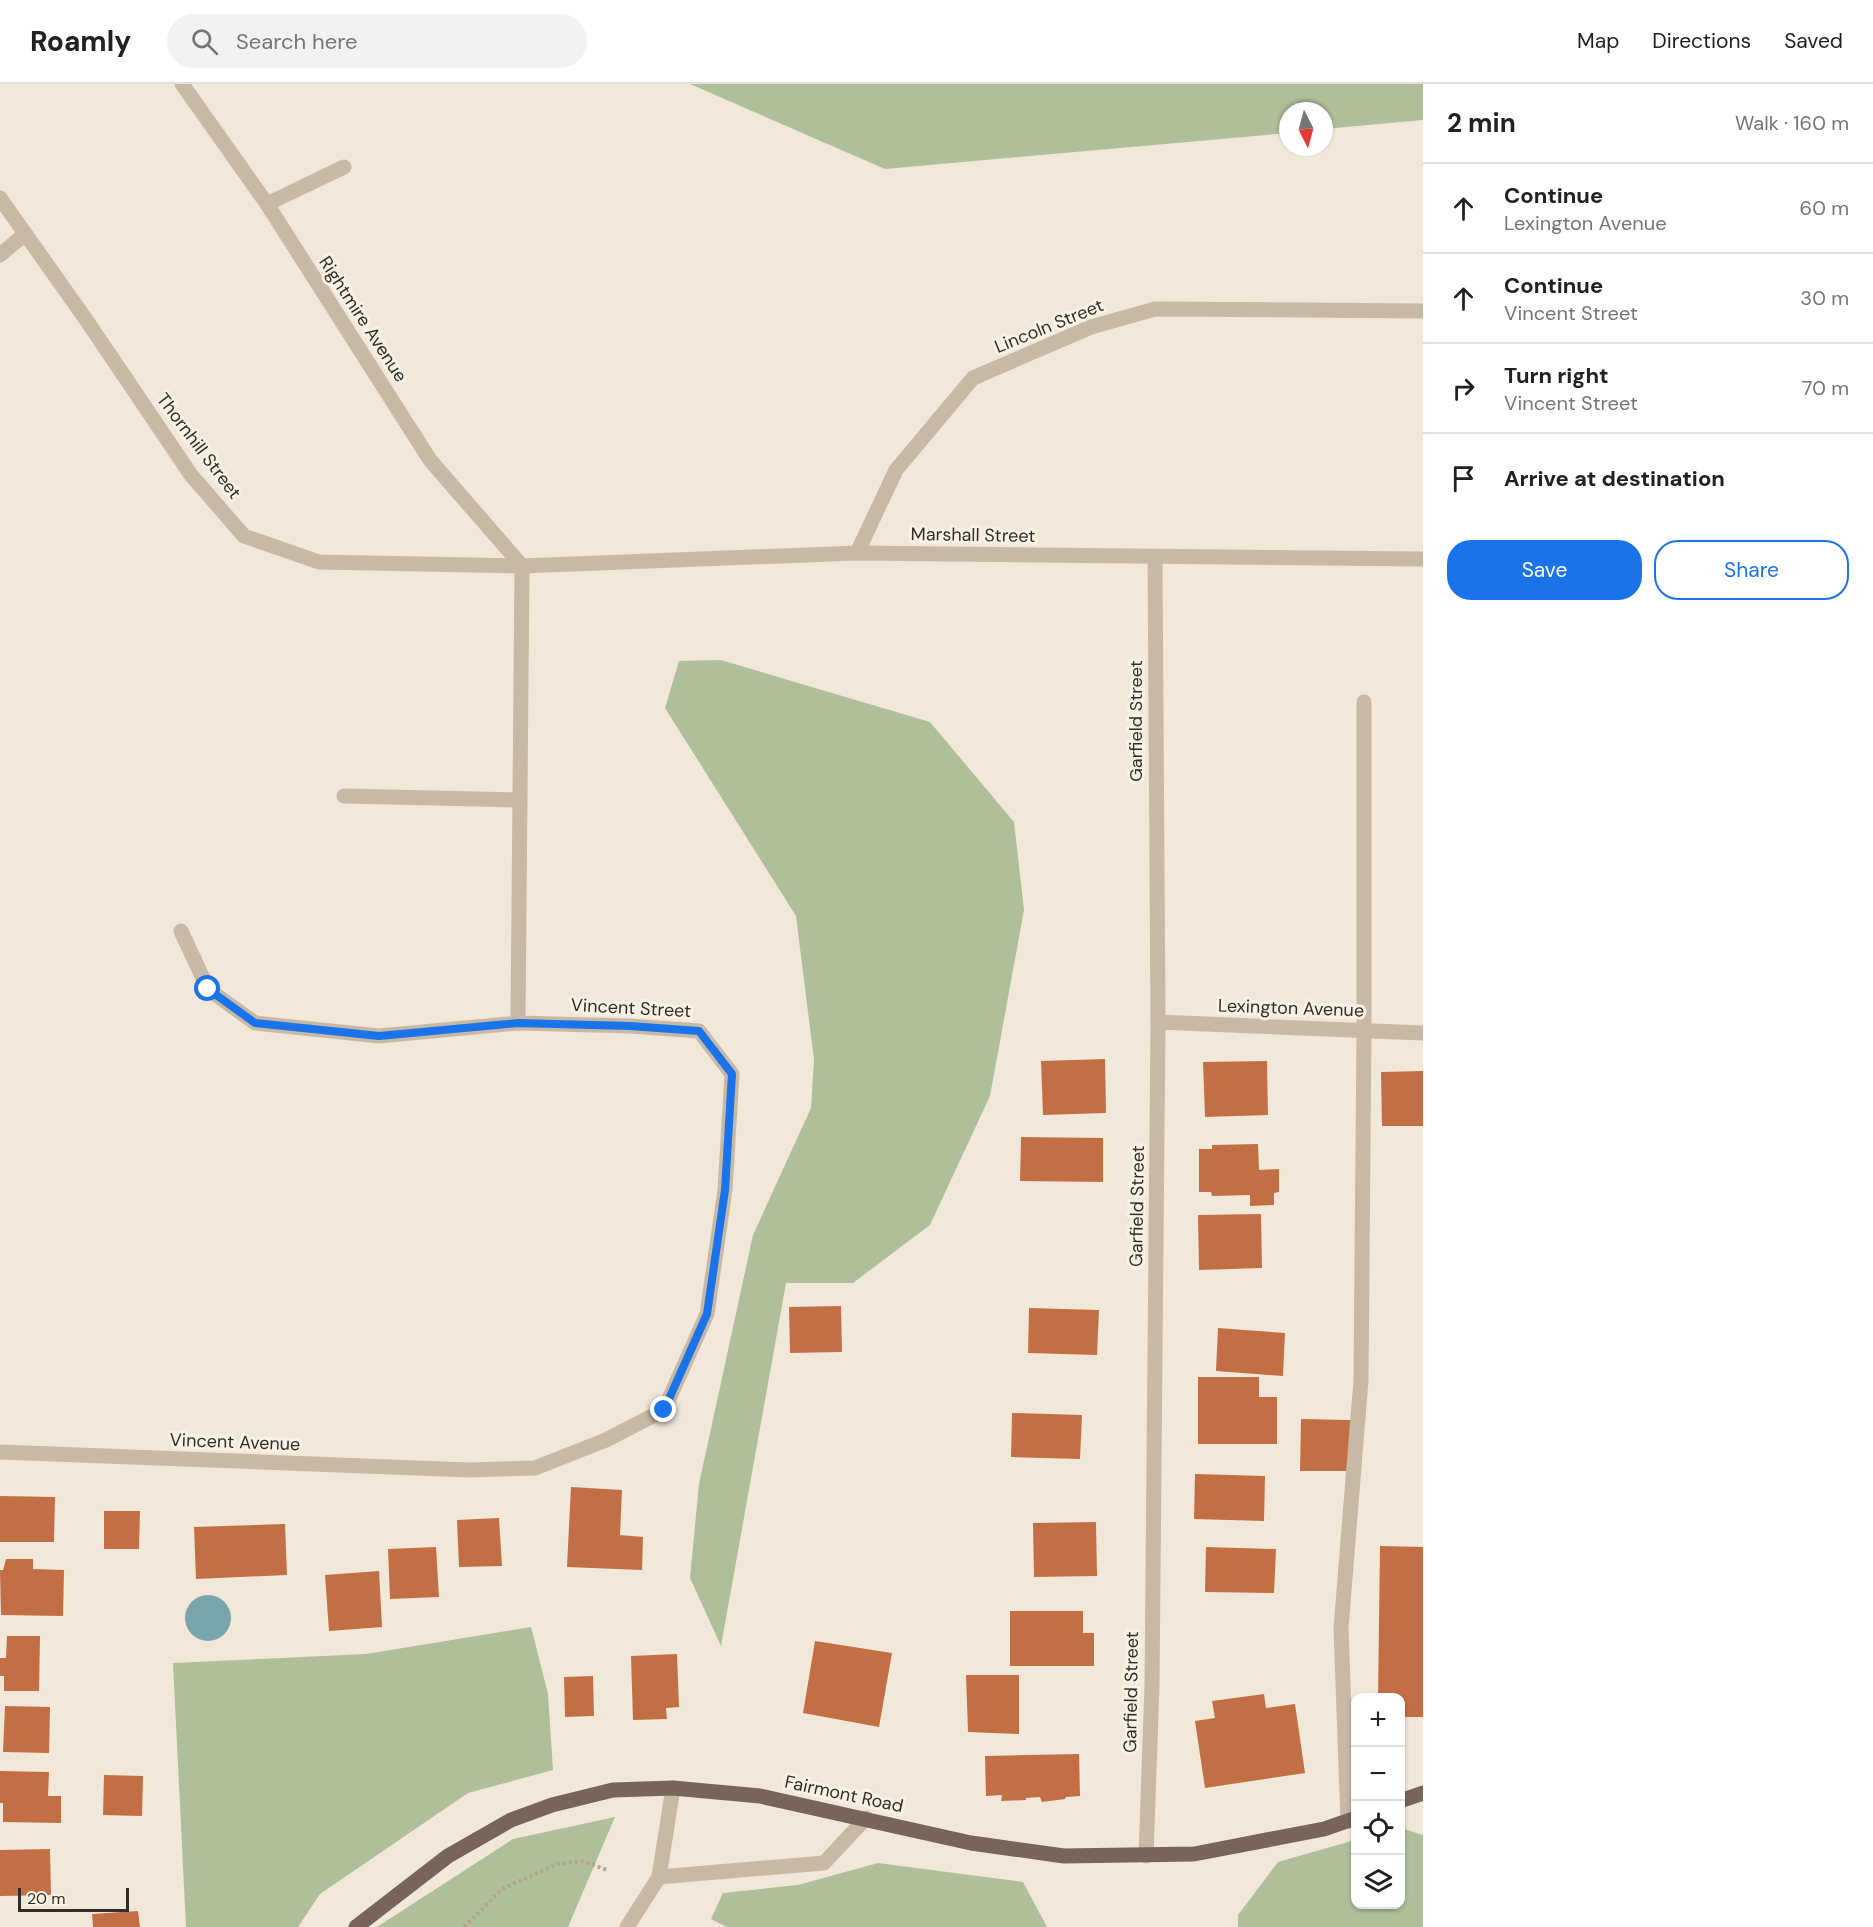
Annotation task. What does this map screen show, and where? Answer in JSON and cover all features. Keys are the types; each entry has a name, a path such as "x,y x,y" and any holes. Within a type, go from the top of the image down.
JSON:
{"main road":[{"name":"Fairmont Road","path":"356,1927 448,1856 510,1820 552,1805 613,1790 673,1788 760,1796 971,1843 1064,1856 1194,1854 1324,1829 1351,1819"},
{"path":"1405,1800 1423,1793"}],"street":[{"name":"Rightmire Avenue","path":"182,84 267,204 430,460 522,566"},
{"path":"267,204 344,167"},
{"name":"Thornhill Street","path":"0,198 87,321 191,475 244,536 319,562 522,566"},
{"path":"0,255 25,234"},
{"name":"Lincoln Street","path":"857,553 896,470 973,378 1090,327 1155,309 1423,311"},
{"name":"Marshall Street","path":"522,566 857,553 1423,559"},
{"name":"Garfield Street","path":"1146,1856 1152,1686 1158,1022 1155,557"},
{"path":"181,931 208,989 255,1023 379,1036 518,1023 522,566"},
{"path":"1351,1802 1341,1628 1361,1380 1364,702"},
{"path":"344,796 520,800"},
{"name":"Lexington Avenue","path":"1158,1022 1423,1033"},
{"name":"Vincent Street","path":"470,1470 535,1468 606,1440 664,1410 707,1314 725,1190 732,1074 699,1031 630,1026 518,1023"},
{"name":"Vincent Avenue","path":"0,1452 470,1470"},
{"path":"627,1927 659,1877 673,1788"},
{"path":"659,1877 824,1863 866,1818"}],"path":[{"path":"464,1927 502,1889 557,1864 583,1861 607,1870"}],"green space":[{"path":"690,84 1423,84 1423,120 1333,128 1333,102 1279,102 1279,134 885,169"},
{"path":"721,660 930,722 1014,822 1024,910 990,1096 930,1225 853,1283 786,1283 721,1646 690,1578 699,1484 753,1235 811,1108 814,1060 796,916 665,708 679,661"},
{"path":"531,1627 548,1694 553,1770 468,1793 320,1894 298,1927 186,1927 173,1663 366,1654"},
{"path":"615,1817 568,1927 377,1927 513,1839"},
{"path":"1405,1829 1423,1835 1423,1927 1238,1927 1238,1915 1278,1862 1351,1841 1351,1909 1405,1909"},
{"path":"878,1863 1023,1882 1047,1927 727,1927 711,1919 723,1893 798,1885"}],"water":[{"path":"208,1595 224,1602 231,1618 224,1634 208,1641 192,1634 185,1618 192,1602"}],"building":[{"path":"1105,1059 1106,1113 1043,1115 1041,1061"},
{"path":"1267,1061 1268,1115 1205,1117 1203,1062"},
{"path":"1423,1071 1423,1126 1382,1126 1381,1072"},
{"path":"1021,1137 1103,1138 1103,1182 1020,1181"},
{"path":"1258,1144 1259,1170 1279,1169 1279,1192 1274,1193 1274,1205 1250,1206 1250,1195 1212,1196 1211,1192 1199,1192 1199,1149 1212,1149 1212,1145"},
{"path":"1261,1214 1262,1268 1199,1270 1198,1215"},
{"path":"841,1306 842,1352 790,1353 789,1307"},
{"path":"1029,1308 1099,1310 1097,1355 1028,1353"},
{"path":"1218,1328 1285,1333 1283,1376 1216,1371"},
{"path":"1198,1377 1259,1377 1259,1397 1277,1397 1277,1444 1198,1444"},
{"path":"1012,1413 1082,1415 1080,1459 1011,1457"},
{"path":"1301,1419 1351,1420 1350,1471 1300,1471"},
{"path":"1195,1474 1265,1476 1264,1521 1194,1519"},
{"path":"571,1487 622,1490 620,1535 643,1537 642,1570 567,1567"},
{"path":"0,1496 55,1497 54,1542 0,1542"},
{"path":"104,1511 140,1511 139,1549 104,1549"},
{"path":"499,1518 502,1566 459,1567 457,1520"},
{"path":"1096,1522 1097,1576 1034,1577 1033,1523"},
{"path":"285,1524 287,1575 196,1579 194,1527"},
{"path":"1380,1546 1423,1547 1423,1717 1405,1717 1405,1693 1378,1693"},
{"path":"436,1547 439,1597 390,1599 388,1549"},
{"path":"1206,1547 1276,1549 1274,1593 1205,1592"},
{"path":"6,1559 33,1559 33,1569 64,1570 63,1616 1,1615 0,1570 3,1570"},
{"path":"379,1571 382,1627 329,1631 325,1575"},
{"path":"1010,1611 1083,1611 1083,1633 1094,1633 1094,1666 1010,1666"},
{"path":"7,1636 40,1636 39,1691 4,1691 4,1676 0,1676 0,1658 6,1658"},
{"path":"815,1641 892,1653 879,1727 803,1713"},
{"path":"677,1654 679,1707 666,1708 667,1719 633,1720 631,1656"},
{"path":"966,1675 1019,1675 1019,1734 968,1732"},
{"path":"593,1676 594,1716 565,1717 564,1677"},
{"path":"1264,1694 1266,1708 1295,1704 1305,1773 1205,1788 1195,1721 1215,1718 1212,1701"},
{"path":"5,1706 50,1707 49,1753 3,1752"},
{"path":"1079,1754 1080,1796 1042,1802 1040,1797 1001,1801 1002,1795 986,1796 985,1756"},
{"path":"0,1771 49,1772 48,1796 61,1796 61,1823 3,1822 3,1803 0,1803"},
{"path":"104,1775 143,1776 142,1816 103,1815"},
{"path":"50,1849 51,1895 0,1896 0,1850"},
{"path":"138,1911 140,1927 93,1927 92,1914"}],"route":[{"path":"208,989 255,1023 379,1036 518,1023 630,1026 699,1031 732,1074 725,1190 707,1314 664,1410"}]}
